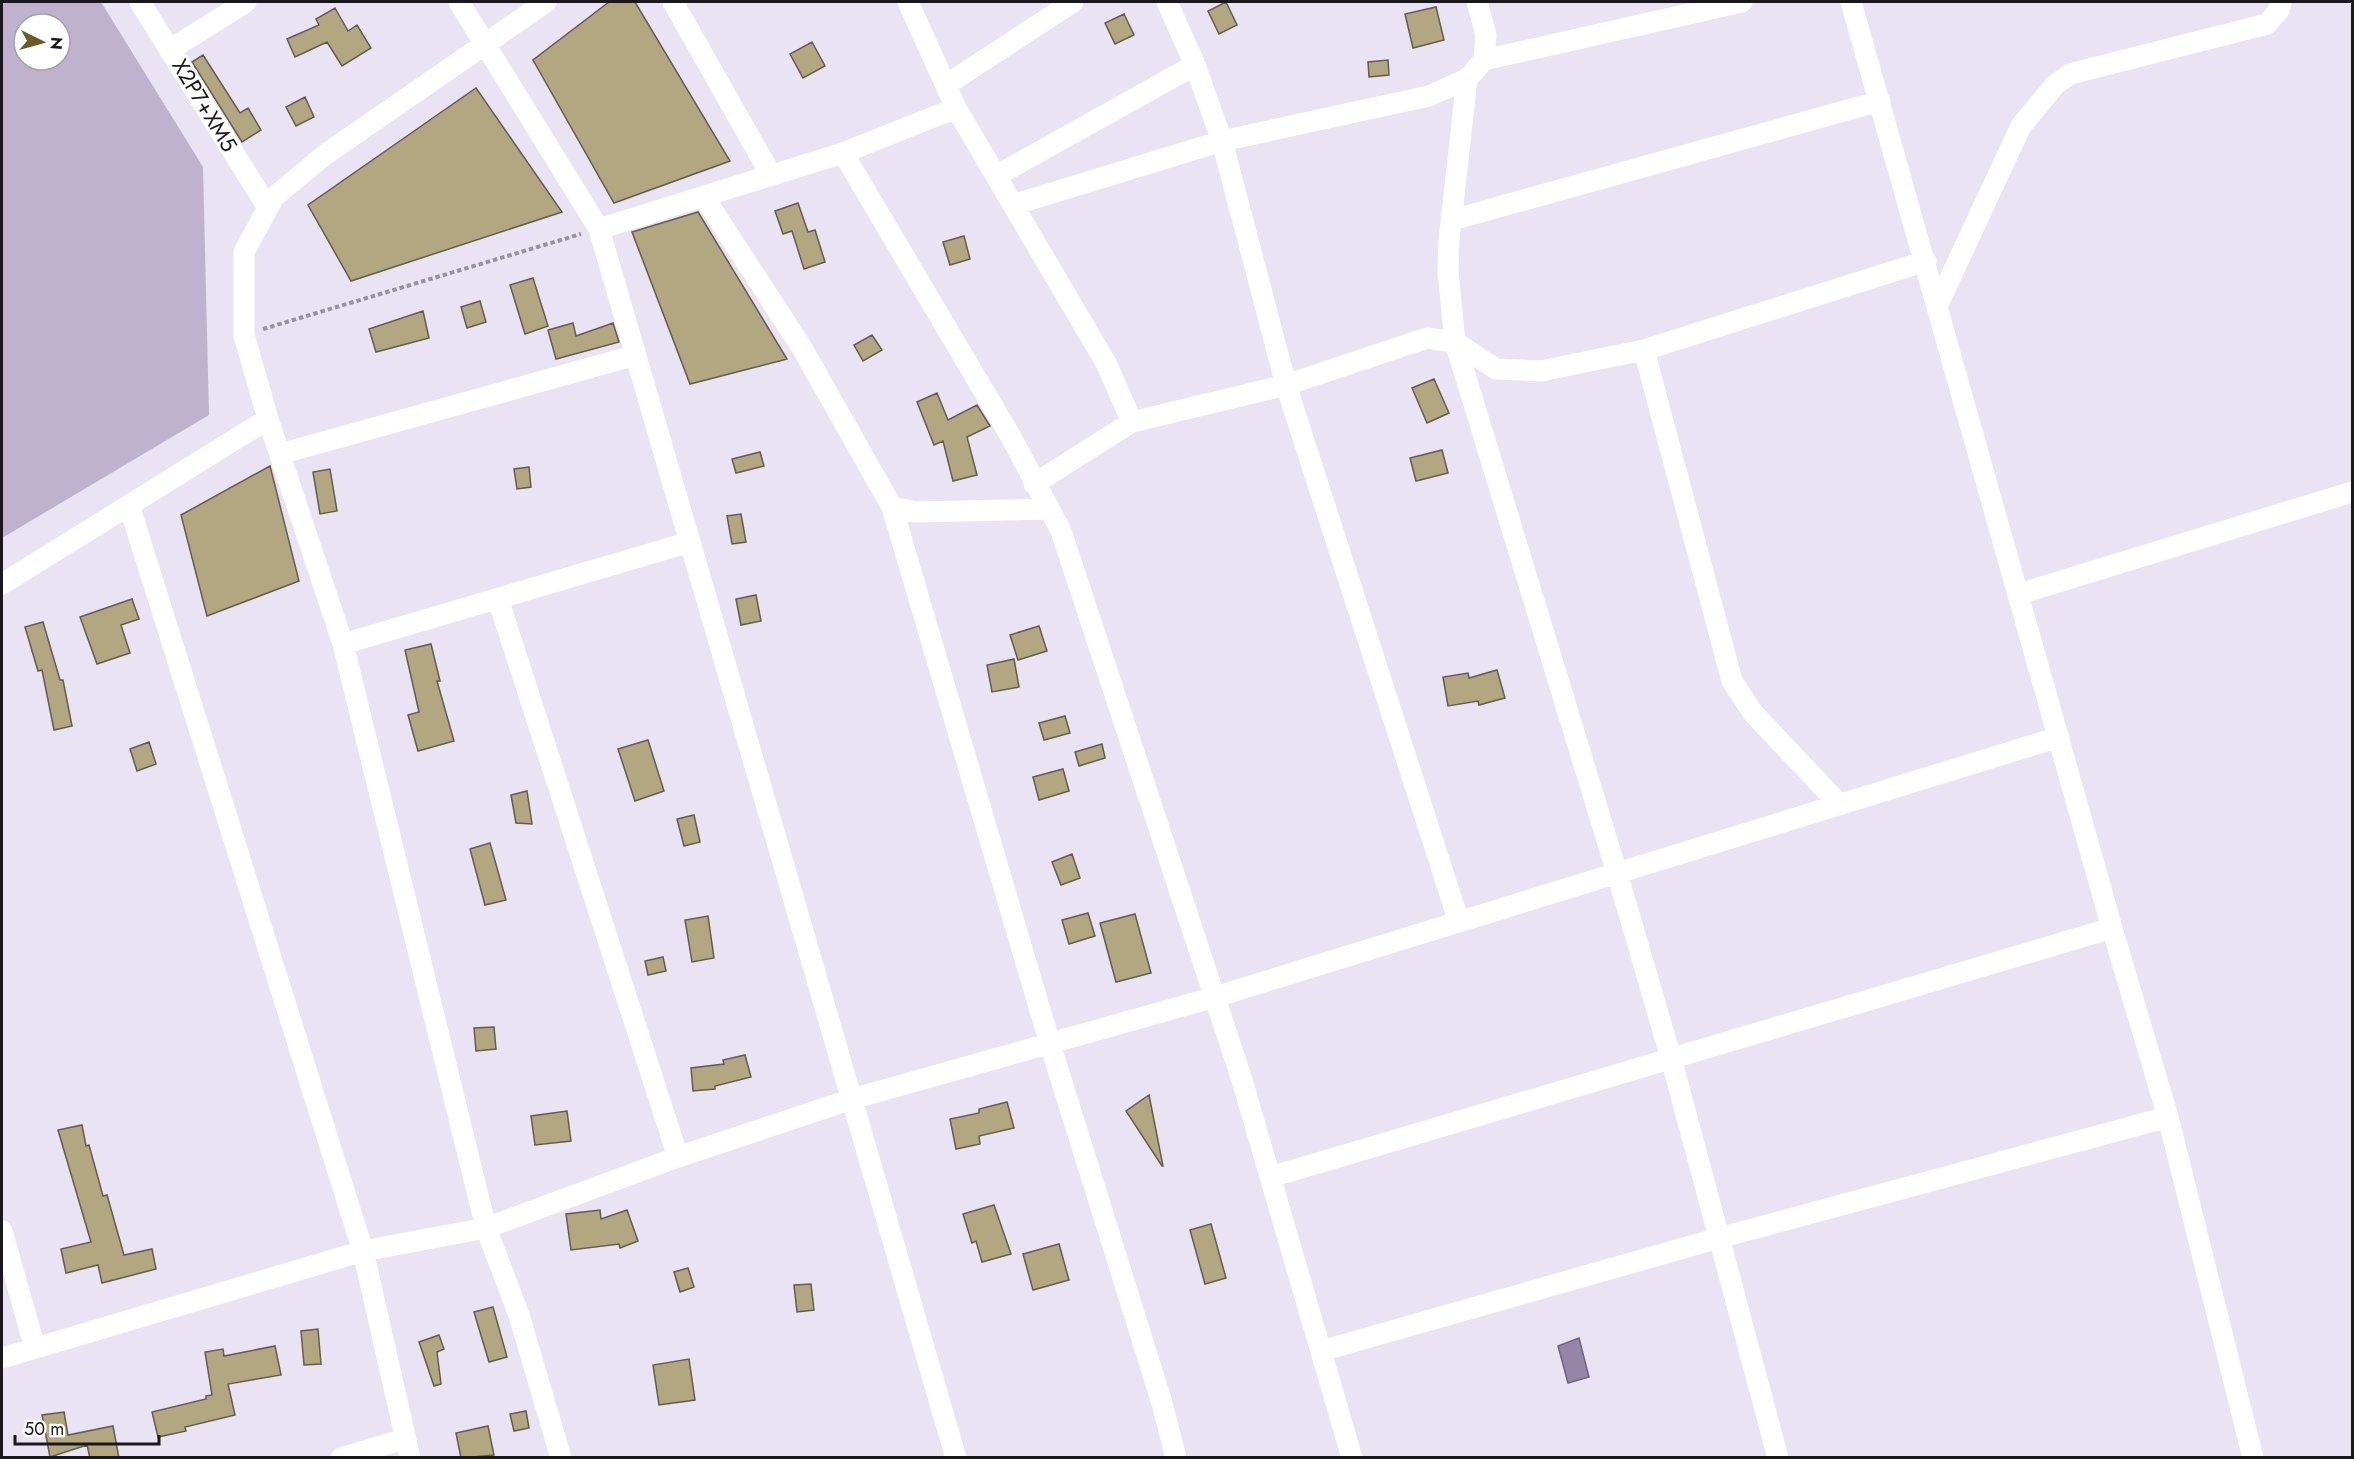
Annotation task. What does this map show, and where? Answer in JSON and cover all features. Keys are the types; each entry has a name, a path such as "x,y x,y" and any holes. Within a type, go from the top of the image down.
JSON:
{"street":[{"name":"X2P7+XM5","path":"140,2 268,208"},
{"path":"171,49 246,2"},
{"path":"459,2 599,229 956,1458"},
{"path":"546,2 326,154 274,197 244,252 244,335 268,419 343,644 486,1228 519,1315 561,1458"},
{"path":"673,2 771,175"},
{"path":"908,2 956,108 1106,363 1132,422"},
{"path":"946,85 1073,2"},
{"path":"1167,2 1195,65 1222,141 1286,385 1460,922"},
{"path":"1477,2 1486,35 1484,60"},
{"path":"1013,205 1222,141 1429,96 1467,79 1484,60 1742,2"},
{"path":"1851,2 1926,261 2112,928 2168,1117 2253,1458"},
{"path":"1938,304 2021,126 2055,85 2070,74 2267,24 2280,10 2281,2"},
{"path":"996,176 1195,65"},
{"path":"1467,79 1448,272 1455,342 1617,873 1671,1059 1778,1458"},
{"path":"1452,220 1880,101"},
{"path":"599,229 843,153 956,108"},
{"path":"843,153 1005,427 1061,531 1215,998 1271,1177 1352,1458"},
{"path":"704,197 802,348 892,507 1050,1044 1162,1403 1176,1458"},
{"path":"1035,484 1132,422 1286,385 1427,338 1455,342 1496,369 1541,371 1644,350 1926,261"},
{"path":"1644,350 1732,681 1753,713 1840,805"},
{"path":"280,454 636,355"},
{"path":"2,584 268,419"},
{"path":"2019,594 2352,492"},
{"path":"129,505 363,1251 407,1448 341,1458"},
{"path":"892,507 915,512 1048,509"},
{"path":"343,644 690,542"},
{"path":"498,599 678,1157"},
{"path":"2,1358 363,1251 486,1228 678,1157 852,1099 1215,998 2059,737"},
{"path":"1271,1177 2112,928"},
{"path":"1321,1351 1719,1238 2168,1117"},
{"path":"2,1231 35,1348"}],"path":[{"path":"244,335 599,229"}],"shaded area":[{"path":"2,2 101,2 203,167 209,415 2,538"},
{"path":"1579,1338 1589,1377 1568,1383 1558,1346"}],"building":[{"path":"609,2 635,2 730,161 614,203 533,60"},
{"path":"1226,2 1237,25 1219,34 1208,11"},
{"path":"1436,7 1444,40 1413,48 1405,14"},
{"path":"335,8 348,31 357,25 371,48 342,66 327,42 295,57 287,39 319,25 316,19"},
{"path":"1124,14 1134,35 1115,44 1105,23"},
{"path":"812,42 825,66 803,78 790,54"},
{"path":"203,55 240,113 248,108 261,130 242,142 192,62"},
{"path":"1388,60 1389,75 1369,77 1368,62"},
{"path":"476,88 562,212 351,281 308,205"},
{"path":"305,97 314,117 296,126 286,107"},
{"path":"798,203 808,232 815,230 825,262 804,269 792,231 783,234 775,211"},
{"path":"698,212 787,359 690,384 632,232"},
{"path":"964,236 970,259 950,265 943,242"},
{"path":"533,278 548,326 525,334 510,285"},
{"path":"480,301 486,322 467,328 461,307"},
{"path":"423,311 429,338 376,352 369,329"},
{"path":"573,323 576,336 613,323 619,342 556,359 548,330"},
{"path":"872,335 882,350 863,361 854,345"},
{"path":"1434,379 1449,413 1427,423 1412,388"},
{"path":"937,393 948,420 977,405 990,426 967,437 977,475 953,481 943,441 934,445 917,402"},
{"path":"1442,450 1448,473 1416,481 1410,458"},
{"path":"760,452 764,466 736,473 732,459"},
{"path":"270,466 299,581 207,616 181,515"},
{"path":"529,467 531,487 517,489 514,469"},
{"path":"330,469 337,511 320,514 313,472"},
{"path":"741,514 746,542 732,544 727,516"},
{"path":"756,595 761,621 741,625 736,599"},
{"path":"132,599 139,619 121,625 130,653 97,664 80,617"},
{"path":"43,622 60,680 63,680 72,726 54,730 42,670 38,671 25,627"},
{"path":"1039,626 1047,651 1018,660 1010,635"},
{"path":"431,644 440,681 437,681 454,741 418,751 408,715 419,712 405,650"},
{"path":"1014,659 1019,687 992,692 987,665"},
{"path":"1497,670 1505,698 1479,705 1478,701 1448,706 1443,677 1468,673 1469,678"},
{"path":"1065,716 1070,733 1044,740 1039,723"},
{"path":"648,740 664,791 635,801 618,749"},
{"path":"149,742 156,764 137,771 130,749"},
{"path":"1102,744 1105,758 1079,766 1075,752"},
{"path":"1063,769 1069,791 1039,800 1033,777"},
{"path":"527,791 532,824 516,823 511,795"},
{"path":"694,815 700,842 684,846 677,819"},
{"path":"490,843 506,900 485,905 470,849"},
{"path":"1072,854 1080,878 1061,885 1052,862"},
{"path":"1088,913 1095,936 1069,944 1062,920"},
{"path":"1135,914 1151,973 1116,982 1100,923"},
{"path":"708,916 714,958 692,962 685,920"},
{"path":"663,957 666,971 648,975 645,961"},
{"path":"494,1027 496,1049 476,1051 474,1028"},
{"path":"745,1055 751,1077 715,1086 715,1089 693,1091 691,1068 724,1064 723,1060"},
{"path":"1149,1095 1163,1166 1126,1111"},
{"path":"1007,1102 1014,1128 979,1136 980,1144 956,1149 950,1119 979,1113 979,1109"},
{"path":"567,1111 571,1141 535,1145 531,1116"},
{"path":"82,1125 86,1146 89,1145 103,1196 107,1195 124,1255 152,1249 156,1269 102,1283 98,1265 66,1273 61,1249 91,1242 58,1130"},
{"path":"994,1205 1011,1254 982,1262 976,1241 972,1243 963,1214"},
{"path":"600,1210 601,1219 627,1210 638,1241 620,1248 619,1244 571,1250 566,1214"},
{"path":"1211,1224 1226,1278 1205,1284 1190,1230"},
{"path":"1059,1244 1069,1280 1033,1290 1023,1254"},
{"path":"688,1268 694,1287 680,1292 674,1272"},
{"path":"811,1284 814,1310 797,1312 794,1285"},
{"path":"493,1307 507,1357 489,1362 474,1312"},
{"path":"318,1329 321,1364 304,1365 301,1331"},
{"path":"439,1335 444,1349 437,1352 441,1384 434,1386 419,1342"},
{"path":"275,1346 281,1375 228,1384 235,1415 185,1427 186,1431 158,1437 152,1412 206,1399 206,1396 212,1395 205,1352 223,1349 224,1356"},
{"path":"689,1359 695,1400 659,1405 653,1365"},
{"path":"526,1411 529,1428 514,1431 510,1414"},
{"path":"64,1412 68,1435 113,1426 119,1458 90,1458 87,1445 50,1457 42,1415"},
{"path":"488,1426 494,1455 461,1458 456,1433"}]}
